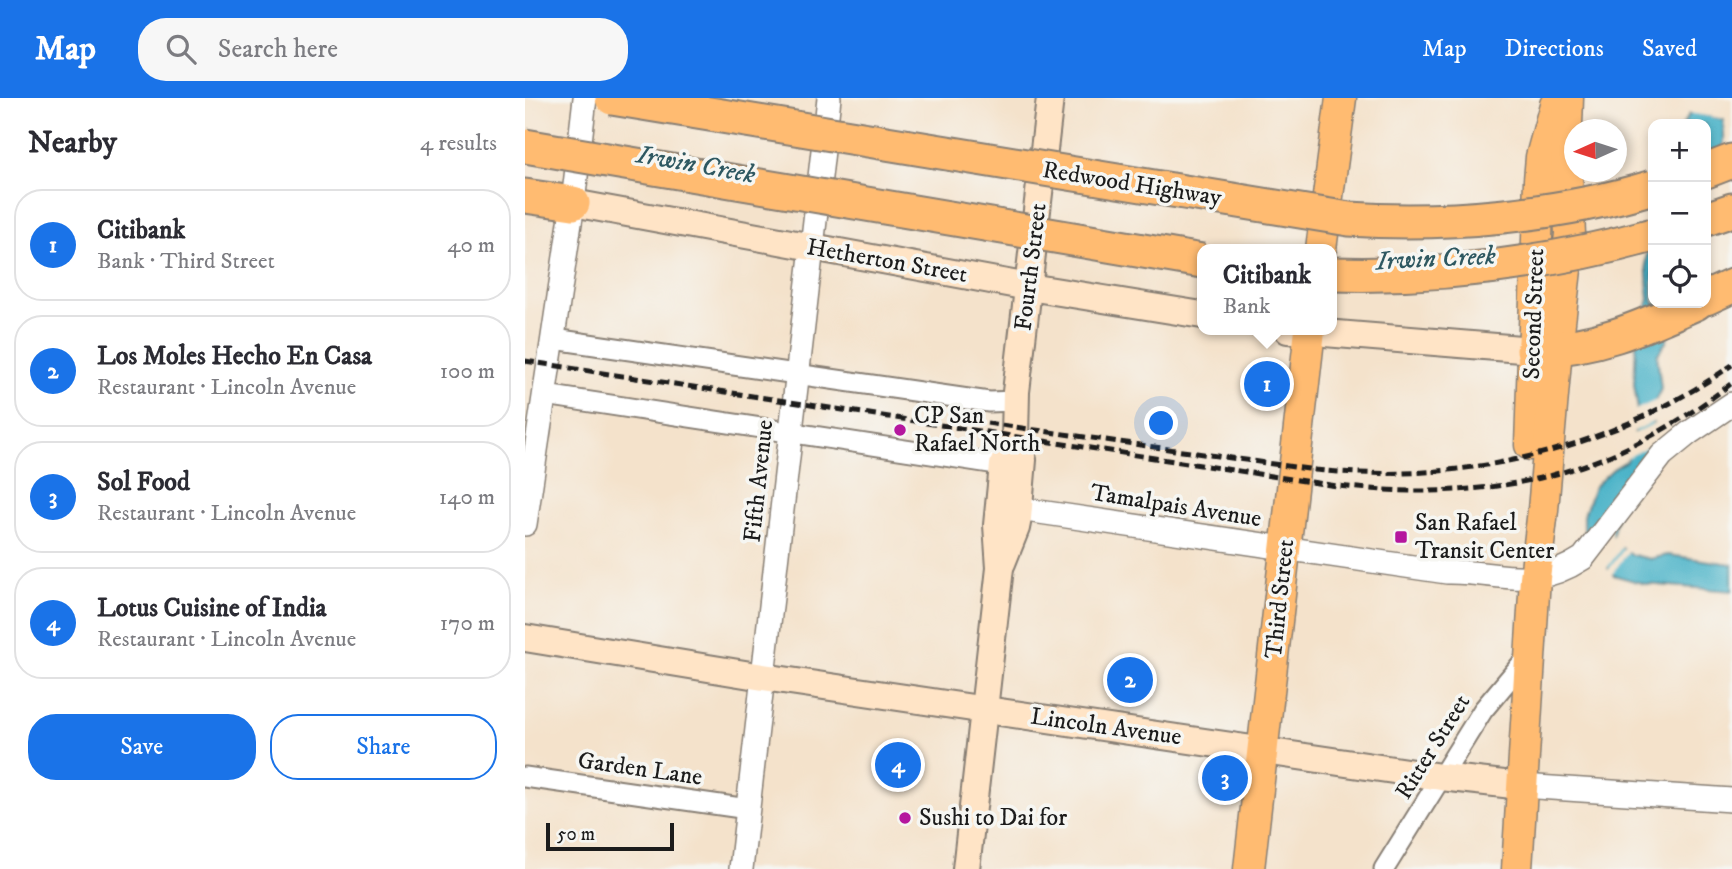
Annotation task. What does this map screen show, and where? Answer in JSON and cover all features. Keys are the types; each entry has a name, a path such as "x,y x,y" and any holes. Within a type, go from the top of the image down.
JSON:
{"highway":[{"name":"Redwood Highway","path":"612,98 1349,219 1414,222 1528,212 1602,200 1648,188"},
{"path":"525,146 1197,260"},
{"path":"1711,169 1732,161"},
{"path":"525,196 573,203"},
{"path":"1711,217 1732,210"},
{"path":"1337,274 1439,272 1511,265 1583,253 1648,236"},
{"path":"1711,296 1732,286"},
{"path":"1545,349 1595,343 1684,308"}],"main road":[{"name":"Fourth Street","path":"1000,568 1016,528 1019,509 1023,460 1015,436 1016,401 1050,98"},
{"path":"1322,244 1341,98"},
{"name":"Second Street","path":"1545,349 1539,180 1551,112 1558,98"},
{"name":"Second Street","path":"1517,869 1539,531 1527,481 1531,425 1570,234 1566,152 1568,98"},
{"name":"Hetherton Street","path":"573,203 1029,287 1197,314"},
{"path":"1337,333 1545,349"},
{"name":"Third Street","path":"1249,869 1286,549 1303,335"},
{"name":"Fourth Street","path":"966,869 1000,568 997,525 1003,466 1015,436"},
{"name":"Lincoln Avenue","path":"525,638 984,710 1441,777 1522,786"}],"street":[{"path":"525,524 554,339 585,98"},
{"name":"Fifth Avenue","path":"741,869 829,98"},
{"path":"554,339 989,402 1016,401"},
{"path":"545,395 1003,466"},
{"path":"1535,578 1568,567 1583,558 1662,455 1732,404"},
{"name":"Tamalpais Avenue","path":"1019,509 1447,572 1515,579 1535,578"},
{"name":"Ritter Street","path":"1384,869 1483,710 1529,655"},
{"name":"Garden Lane","path":"525,777 748,809"},
{"name":"Lincoln Avenue","path":"1522,786 1732,800"}],"water":[{"path":"1691,112 1724,119 1723,148 1711,180 1711,119 1686,119"},
{"path":"1648,247 1648,286 1646,260"},
{"path":"1648,303 1648,308 1677,308 1666,342 1657,355 1661,389 1655,401 1650,450 1624,490 1611,540 1633,555 1650,559 1668,555 1732,564 1732,591 1645,584 1613,575 1584,535 1584,515 1594,487 1626,461 1634,438 1637,404 1634,384 1636,345"}],"pier":[{"path":"1690,98 1723,98 1725,119 1688,113"},
{"path":"1661,398 1657,420 1631,433 1633,411"},
{"path":"1657,422 1654,444 1619,462 1623,459 1630,435"},
{"path":"1608,516 1613,538 1623,546 1605,571 1582,539"},
{"path":"1626,546 1630,549 1610,577 1606,573"}],"railway":[{"path":"525,361 1330,485 1441,491 1492,487 1542,478 1591,463 1638,443 1685,416 1732,383"},
{"path":"987,423 1315,470 1425,472 1480,466 1585,440 1636,420 1685,395 1732,365"}],"place":[{"name":"Citibank","path":"1267,384"},
{"name":"CP San Rafael North","path":"900,430"},
{"name":"San Rafael Transit Center","path":"1401,537"},
{"name":"Los Moles Hecho En Casa","path":"1130,680"},
{"name":"Lotus Cuisine of India","path":"898,765"},
{"name":"Sol Food","path":"1225,778"},
{"name":"Sushi to Dai for","path":"905,818"}],"water label":[{"name":"Irwin Creek","path":"696,165"},
{"name":"Irwin Creek","path":"1436,259"}]}
